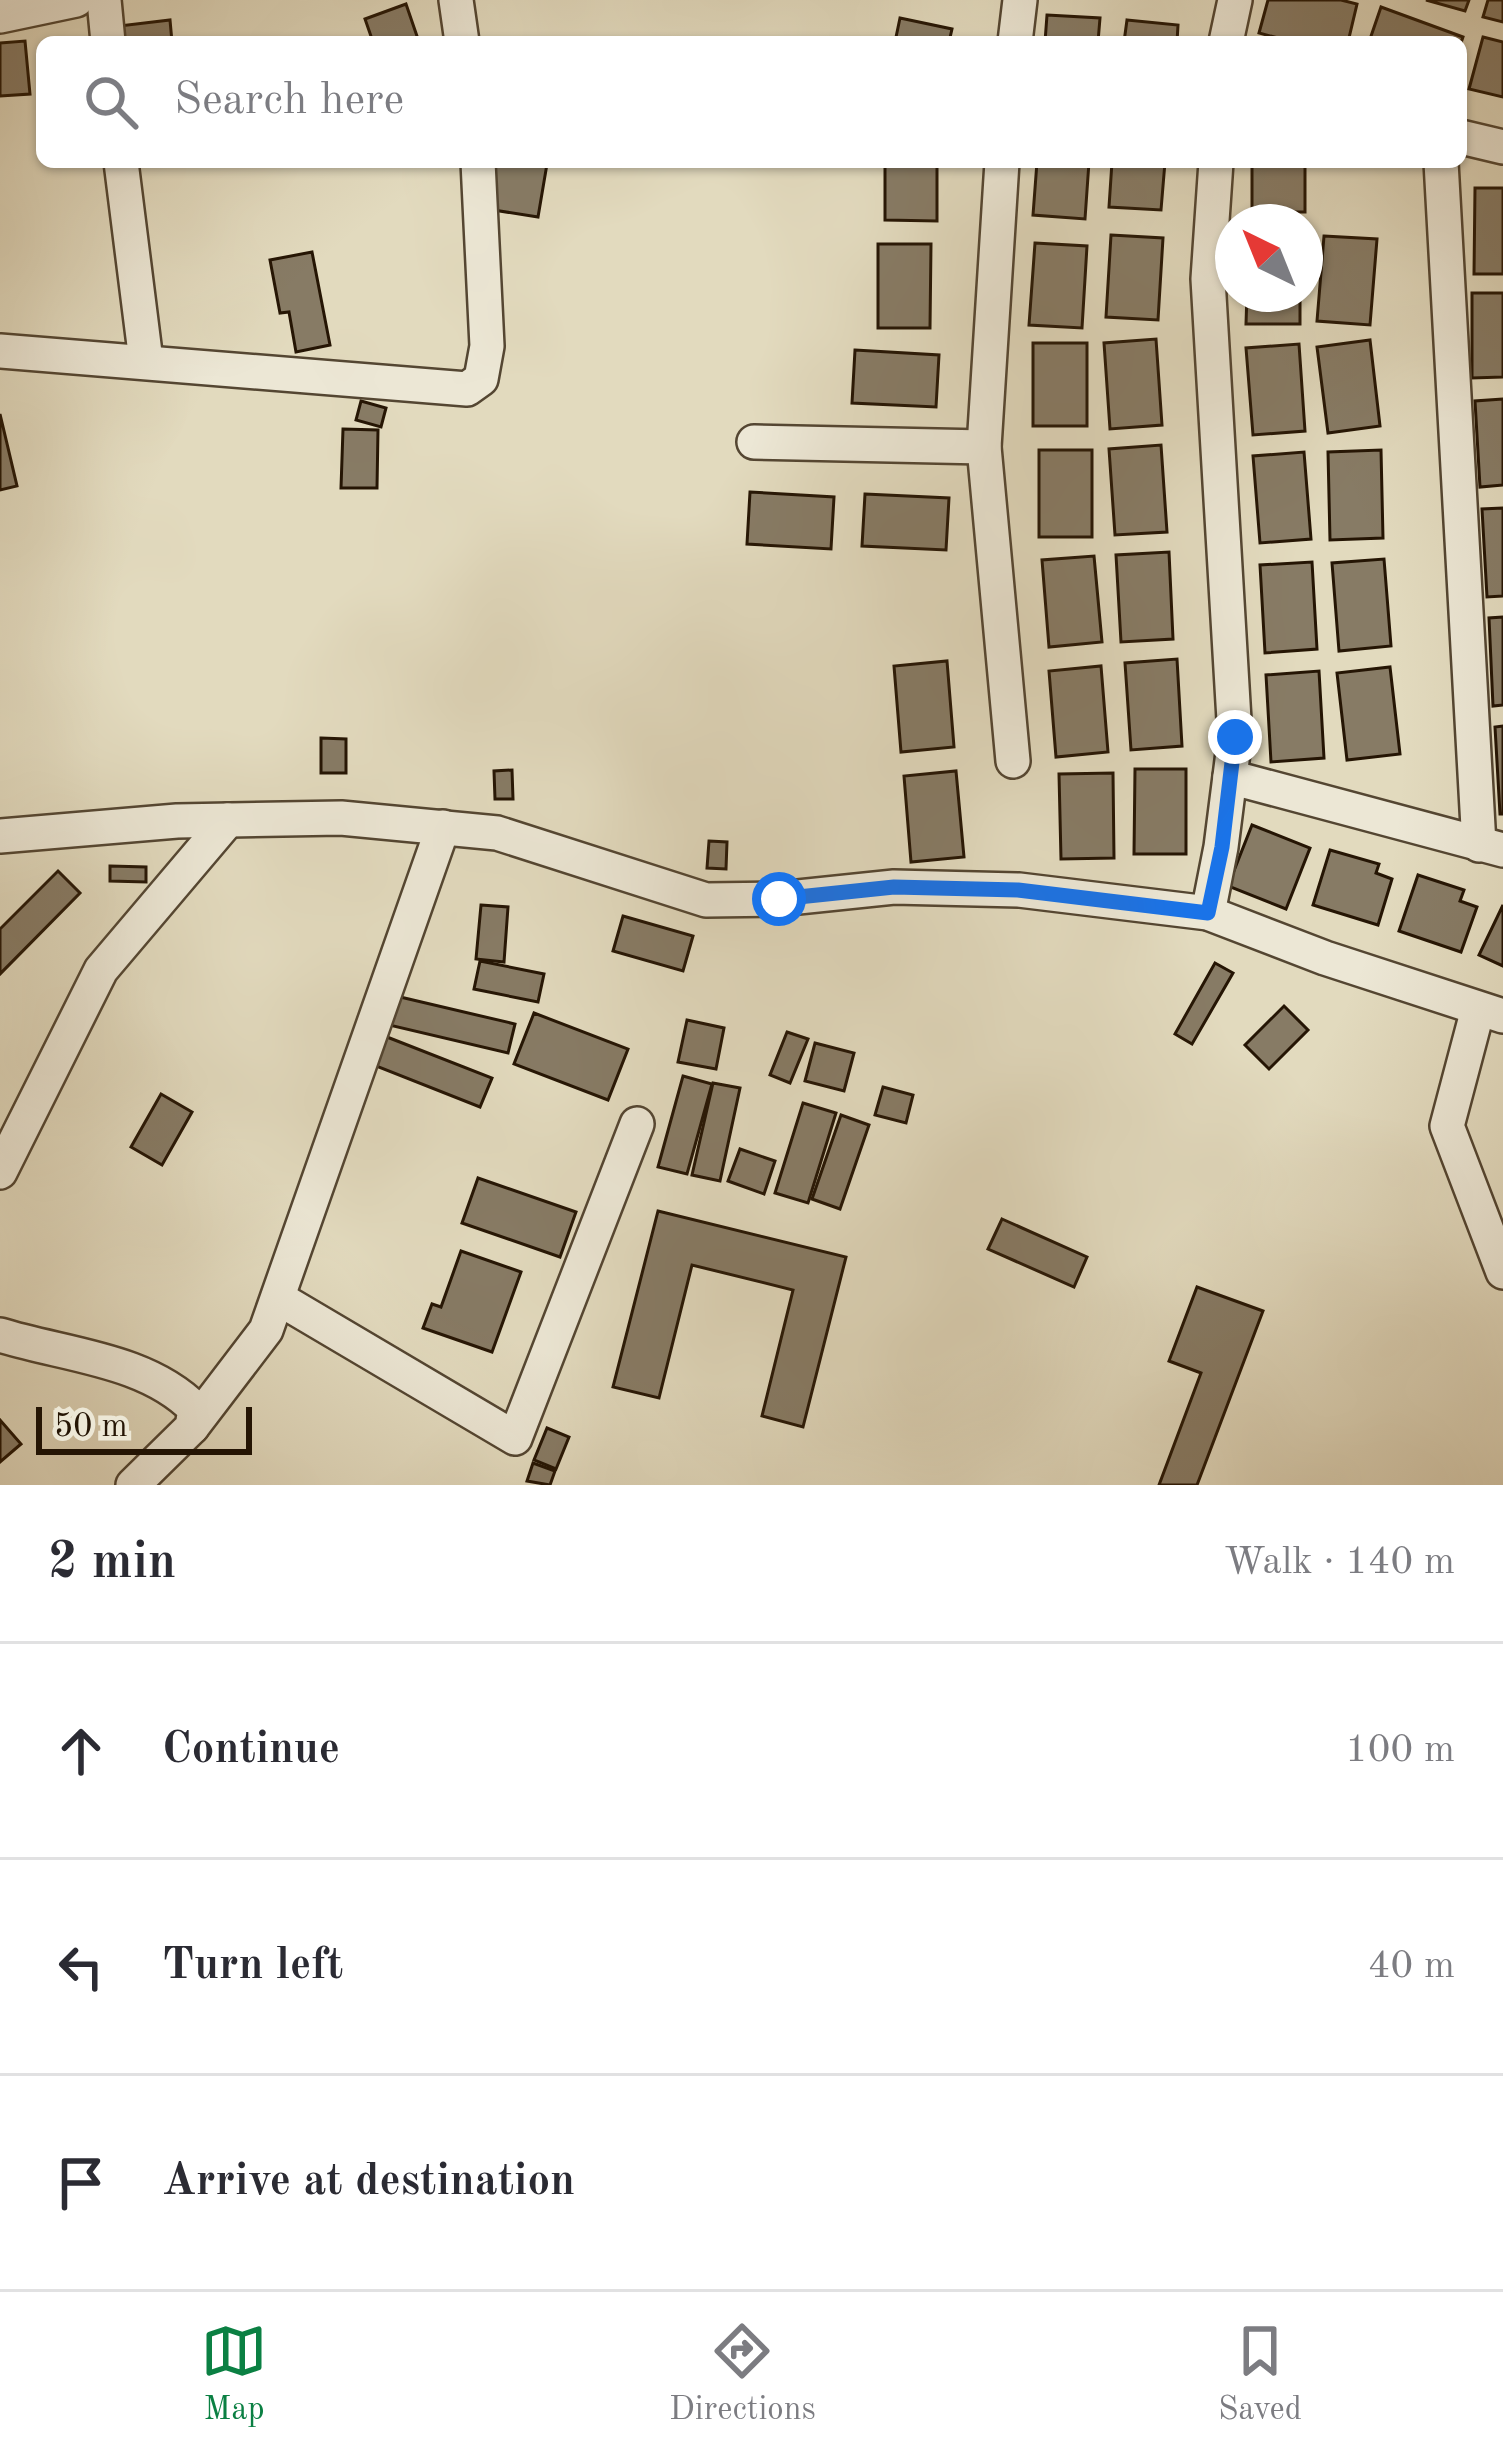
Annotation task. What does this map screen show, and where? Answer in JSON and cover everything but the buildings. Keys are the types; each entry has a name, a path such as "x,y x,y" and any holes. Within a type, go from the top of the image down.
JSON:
{"street":[{"path":"0,16 76,0"},
{"path":"104,0 107,36"},
{"path":"456,0 461,36"},
{"path":"1016,36 1020,0"},
{"path":"1227,36 1235,0"},
{"path":"1467,138 1503,147"},
{"path":"122,168 146,361"},
{"path":"0,351 467,389 481,379 487,346 478,168"},
{"path":"1001,168 984,447 1012,761"},
{"path":"1208,913 1235,737 1208,279 1216,168"},
{"path":"1230,777 1491,848 1441,168"},
{"path":"754,442 984,447"},
{"path":"0,836 228,820 341,818 497,833 706,900 779,899 894,887 1018,890 1208,913 1325,958 1491,1012 1448,1126 1503,1272"},
{"path":"0,1172 101,970 228,820"},
{"path":"133,1485 192,1427 266,1330 442,827"},
{"path":"278,1298 515,1438 637,1124"},
{"path":"9,1347 107,1361 178,1392 195,1409 192,1427"}],"route":[{"path":"779,899 894,887 1018,890 1208,913 1222,847 1235,737"}]}
